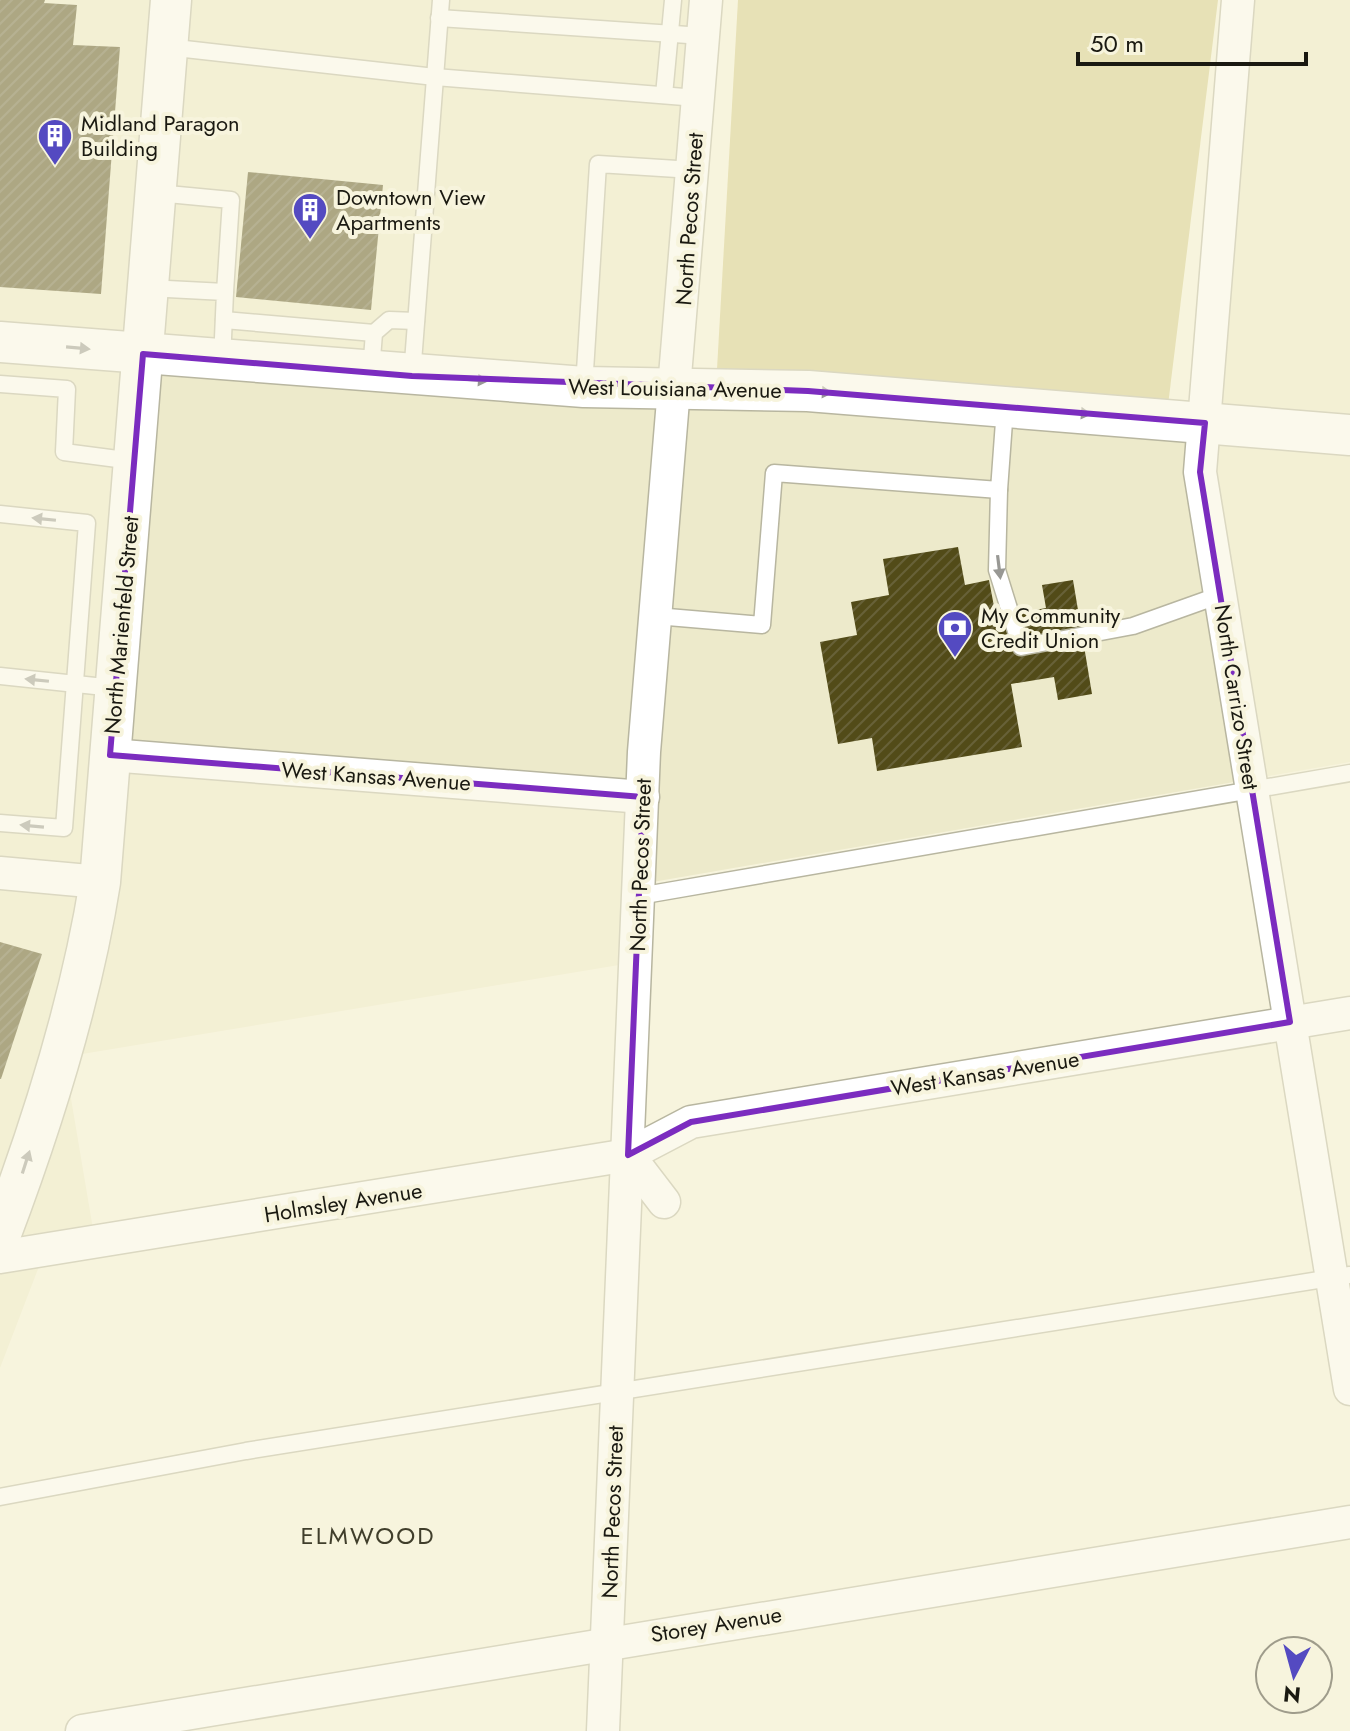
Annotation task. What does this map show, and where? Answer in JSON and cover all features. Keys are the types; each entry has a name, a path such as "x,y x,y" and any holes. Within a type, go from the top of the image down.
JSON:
{"street":[{"name":"North Marienfeld Street","path":"0,1236 54,1074 92,932 100,882 171,0"},
{"name":"North Pecos Street","path":"603,1731 643,797 706,0"},
{"name":"North Carrizo Street","path":"1238,0 1200,472 1290,1022 1341,1276 1350,1389"},
{"name":"West Louisiana Avenue","path":"0,342 371,373 584,387 808,391 1350,435"},
{"name":"West Kansas Avenue","path":"110,755 643,797"},
{"path":"0,873 100,882"},
{"name":"West Kansas Avenue","path":"628,1155 691,1122 1350,1013"},
{"path":"628,1155 664,1202"},
{"name":"Holmsley Avenue","path":"0,1257 628,1155"},
{"name":"Storey Avenue","path":"82,1731 606,1642 1350,1522"}],"lane":[{"path":"412,376 441,0"},
{"path":"664,95 673,0"},
{"path":"439,18 703,36"},
{"path":"167,47 435,77 697,98"},
{"path":"584,387 598,164 693,170"},
{"path":"157,193 231,200 222,361"},
{"path":"148,288 225,292"},
{"path":"224,320 374,333"},
{"path":"371,373 374,333 389,320 416,321"},
{"path":"0,384 67,389 64,452 134,461"},
{"path":"1005,407 997,570 1021,647 1133,626 1220,595"},
{"path":"656,616 762,625 774,473 999,490"},
{"path":"0,514 87,523 64,828 0,823"},
{"path":"0,676 116,688"},
{"path":"639,896 1350,773"},
{"path":"0,1497 246,1451 1341,1276"}],"highlighted area":[{"path":"143,354 412,376 808,391 1205,423 1200,472 1290,1022 691,1122 628,1155 643,797 110,755"}],"shaded area":[{"path":"0,0 704,0 673,399 1199,442 1235,0 1350,0 1350,762 641,884 637,962 64,1057 94,1235 48,1243 0,1368"},
{"path":"738,0 1218,0 1168,405 717,369"}],"building":[{"name":"Midland Paragon Building","path":"0,0 45,0 44,3 77,5 73,45 120,47 101,294 0,287"},
{"name":"Downtown View Apartments","path":"248,172 383,185 371,310 236,297"},
{"name":"My Community Credit Union","path":"958,547 965,585 989,580 996,617 1046,608 1042,585 1073,580 1092,694 1058,700 1054,677 1011,684 1022,747 877,771 872,738 838,744 820,642 857,635 851,602 889,595 883,559"},
{"path":"0,942 42,954 1,1079 0,1079"}],"place":[{"name":"Midland Paragon Building","path":"55,167"},
{"name":"Downtown View Apartments","path":"310,241"},
{"name":"My Community Credit Union","path":"955,659"}],"district":[{"name":"ELMWOOD","path":"368,1535"}]}
